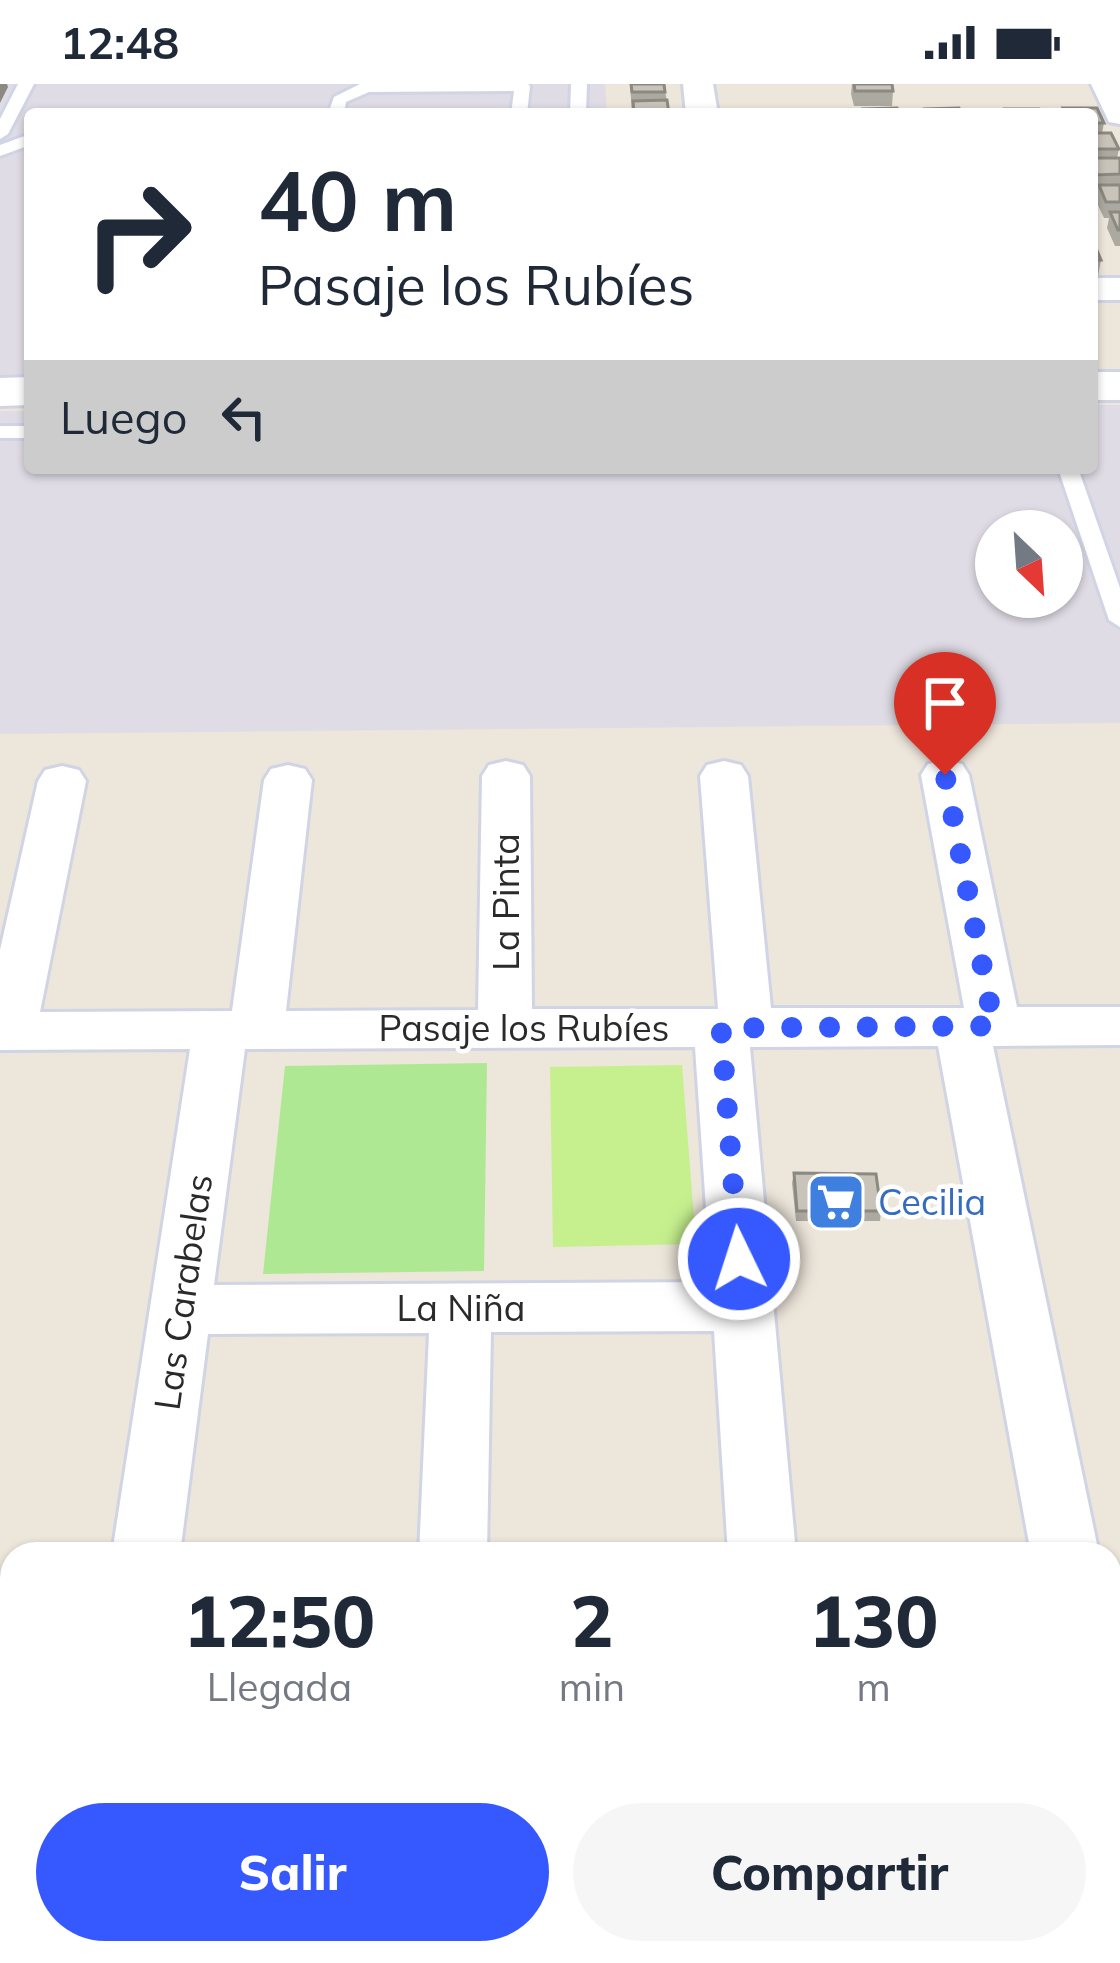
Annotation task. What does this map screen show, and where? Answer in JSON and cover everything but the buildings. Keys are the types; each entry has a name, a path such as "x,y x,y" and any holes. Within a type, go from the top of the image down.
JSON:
{"street":[{"path":"1106,84 1120,114"},
{"path":"945,775 978,1026 1063,1542"},
{"name":"La Pinta","path":"505,1028 506,776"},
{"path":"724,776 743,1306 761,1542"},
{"path":"5,1031 62,781"},
{"name":"Las Carabelas","path":"148,1542 180,1310 288,781"},
{"name":"Pasaje los Rubíes","path":"5,1031 1120,1026"},
{"name":"La Niña","path":"180,1310 743,1306"},
{"path":"453,1542 461,1308"}],"lane":[{"path":"0,134 26,85"},
{"path":"337,108 339,100 366,87 522,86 520,108"},
{"path":"1070,474 1120,620"}],"shaded area":[{"path":"0,84 605,84 607,108 24,108 24,375 0,375"},
{"path":"1098,405 1120,405 1120,723 0,734 0,411 24,411 24,474 1098,474"}],"green space":[{"path":"487,1063 484,1271 263,1274 285,1066"},
{"path":"682,1065 696,1244 553,1247 550,1067"}],"place":[{"name":"Cecilia","path":"836,1202"}],"route":[{"path":"739,1259 721,1028 994,1026 945,775"}]}
